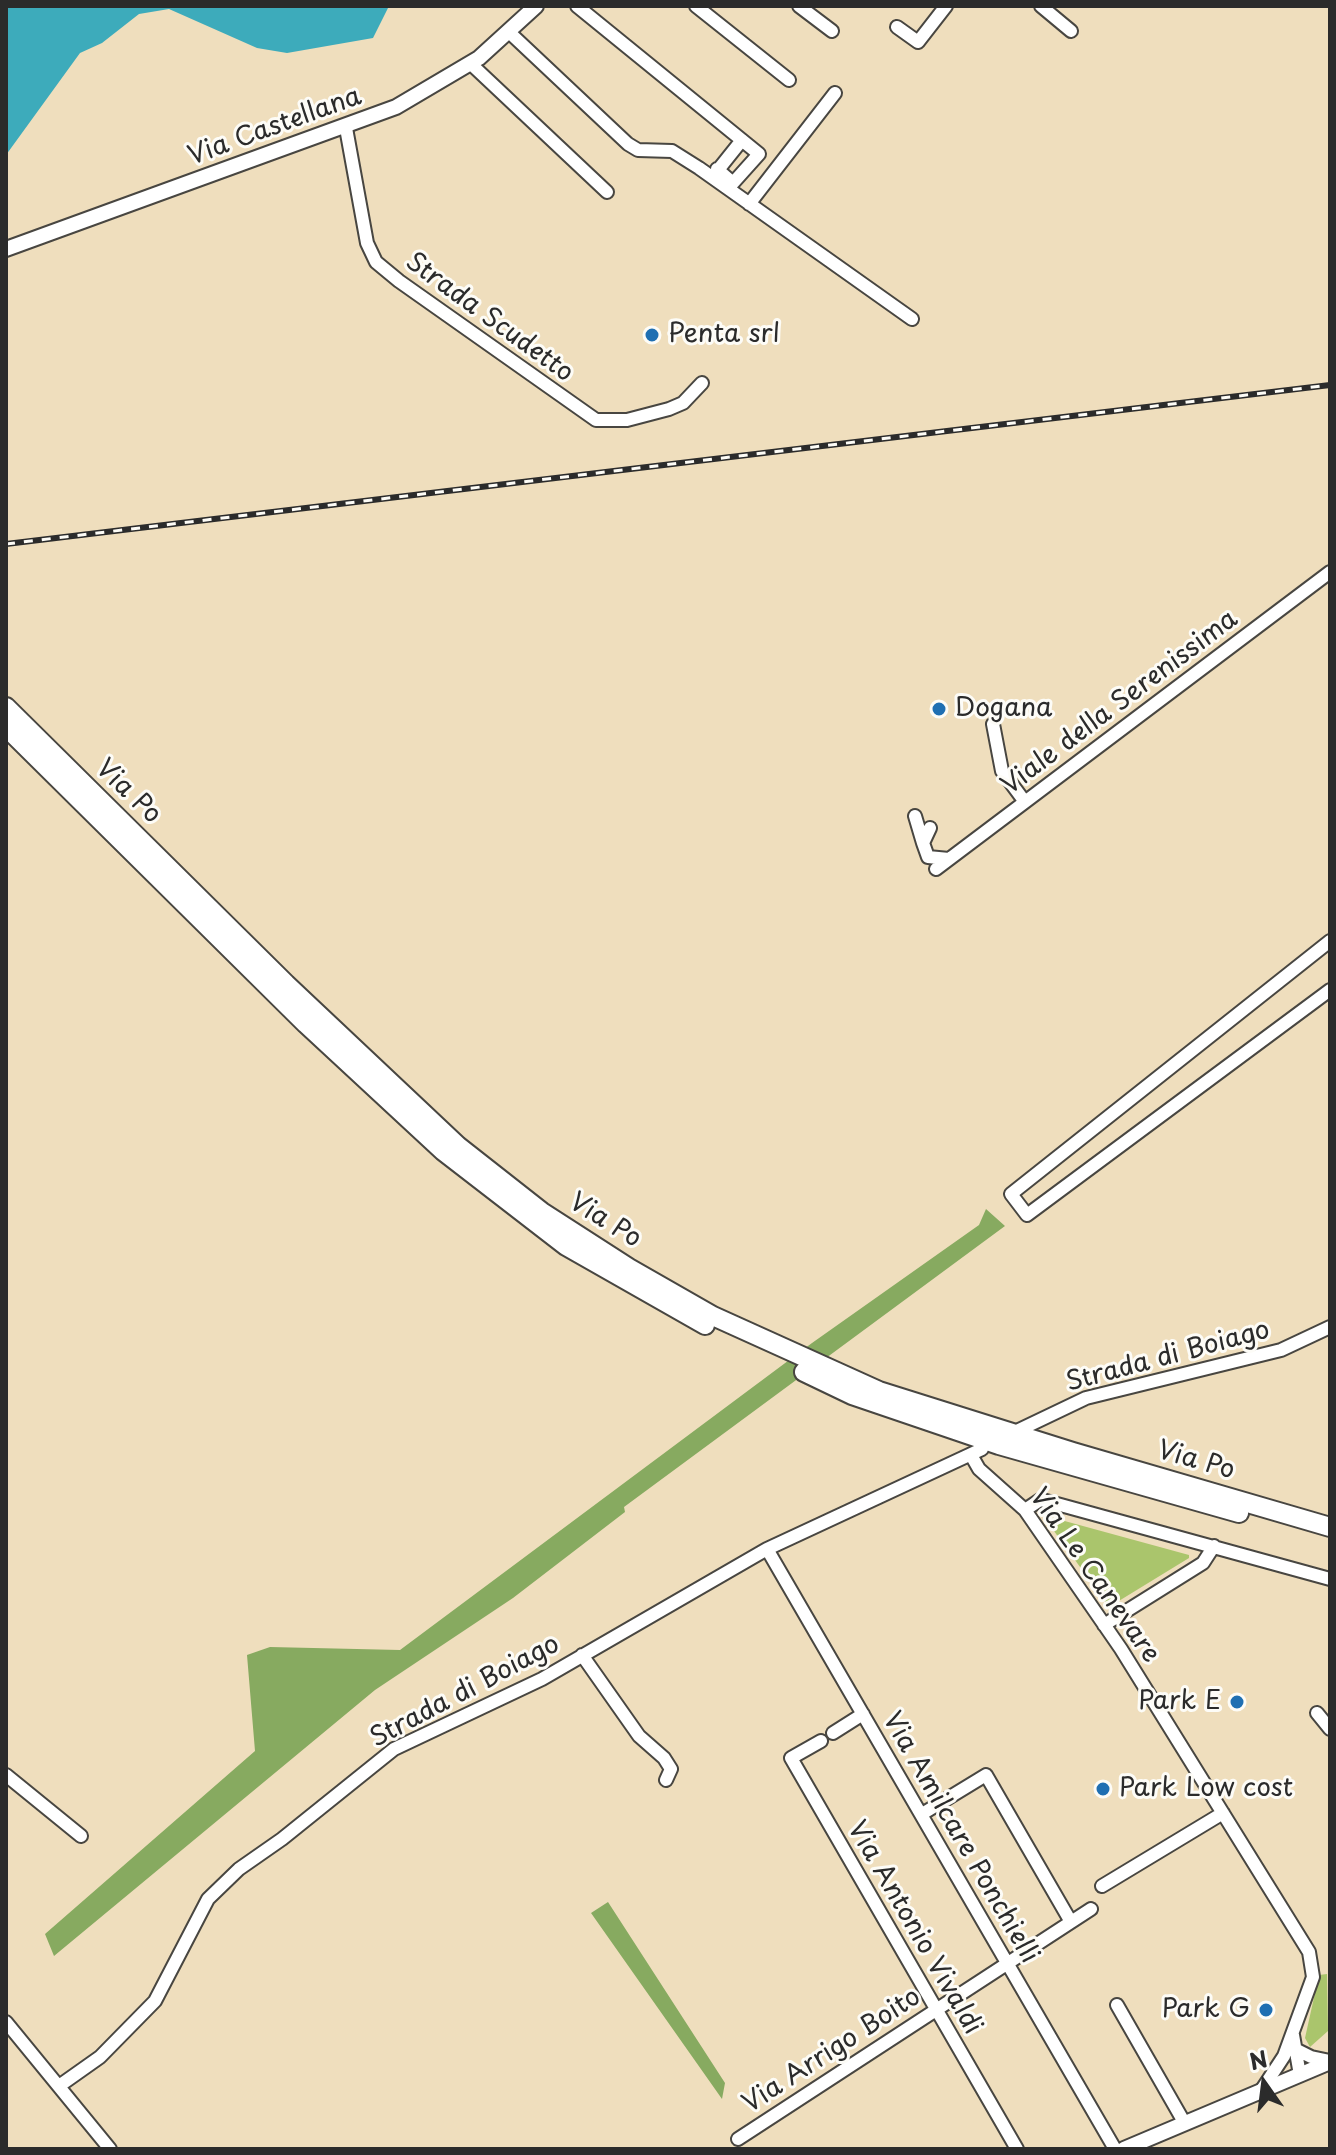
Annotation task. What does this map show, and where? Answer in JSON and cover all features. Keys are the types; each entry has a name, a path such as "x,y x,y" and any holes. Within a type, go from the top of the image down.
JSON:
{"highway":[{"name":"Via Po","path":"6,707 286,984 458,1146 542,1212 629,1268 713,1316 879,1391 1061,1449 1330,1527"},
{"name":"Via Po","path":"6,727 396,1108 443,1151 566,1246 696,1320 852,1395 999,1445 1330,1539"}],"main road":[{"name":"Via Castellana","path":"6,249 346,128 414,98 471,64 510,33 536,6"},
{"path":"1124,2149 1330,2061"}],"street":[{"path":"510,33 628,144 638,150 672,151 733,183 759,154 577,6"},
{"path":"696,6 789,80"},
{"path":"799,6 832,31"},
{"path":"897,27 918,42 946,6"},
{"path":"1041,6 1071,31"},
{"path":"471,64 607,192"},
{"path":"749,204 835,93"},
{"name":"Strada Scudetto","path":"346,128 367,243 376,262 399,281 596,420 615,422 669,409 683,403 702,383"},
{"path":"715,173 742,140"},
{"path":"715,173 749,204 912,319"},
{"name":"Viale della Serenissima","path":"936,869 1330,572"},
{"path":"993,724 1002,771 1025,802"},
{"path":"915,816 928,857 950,859"},
{"path":"923,843 930,828"},
{"path":"1330,941 1011,1194 1027,1215 1330,990"},
{"name":"Strada di Boiago","path":"1019,1430 1086,1398 1281,1350 1330,1327"},
{"name":"Strada di Boiago","path":"59,2086 100,2057 155,2001 208,1899 239,1869 282,1839 394,1749 542,1679 767,1549 977,1452"},
{"name":"Via Le Canevare","path":"977,1452 979,1469 1025,1510 1104,1625 1309,1952 1313,1977 1293,2033 1292,2049 1261,2091"},
{"path":"1025,1510 1040,1500 1046,1501 1330,1579"},
{"path":"1104,1625 1203,1563 1214,1546"},
{"name":"Via Amilcare Ponchielli","path":"767,1549 1115,2149"},
{"path":"582,1655 639,1736 664,1758 671,1769 666,1780"},
{"path":"1317,1713 1330,1729"},
{"path":"833,1733 863,1714"},
{"name":"Via Antonio Vivaldi","path":"821,1741 791,1758 1017,2149"},
{"path":"6,1775 81,1836"},
{"path":"922,1814 986,1775 1071,1922"},
{"path":"1102,1886 1223,1813"},
{"name":"Via Arrigo Boito","path":"738,2139 1091,1909"},
{"path":"1117,2005 1184,2122"},
{"path":"6,2022 110,2149"},
{"path":"1300,2075 1288,2063 1292,2049 1330,2061"}],"green space":[{"path":"986,1209 1005,1226 624,1507 625,1512 513,1598 375,1690 54,1956 45,1934 255,1751 247,1655 270,1647 400,1650 812,1343 979,1225"},
{"path":"1050,1517 1189,1555 1189,1558 1109,1607 1046,1520"},
{"path":"608,1902 725,2083 722,2099 591,1913"},
{"path":"1327,1974 1328,2031 1310,2047 1305,2038 1319,1975"}],"water":[{"path":"6,6 389,6 373,38 287,53 257,48 169,9 139,14 102,43 80,53 6,155"}],"railway":[{"path":"6,544 1330,385"}],"place":[{"name":"Penta srl","path":"652,335"},
{"name":"Dogana","path":"939,709"},
{"name":"Park E","path":"1237,1702"},
{"name":"Park Low cost","path":"1103,1789"},
{"name":"Park G","path":"1266,2010"}]}
